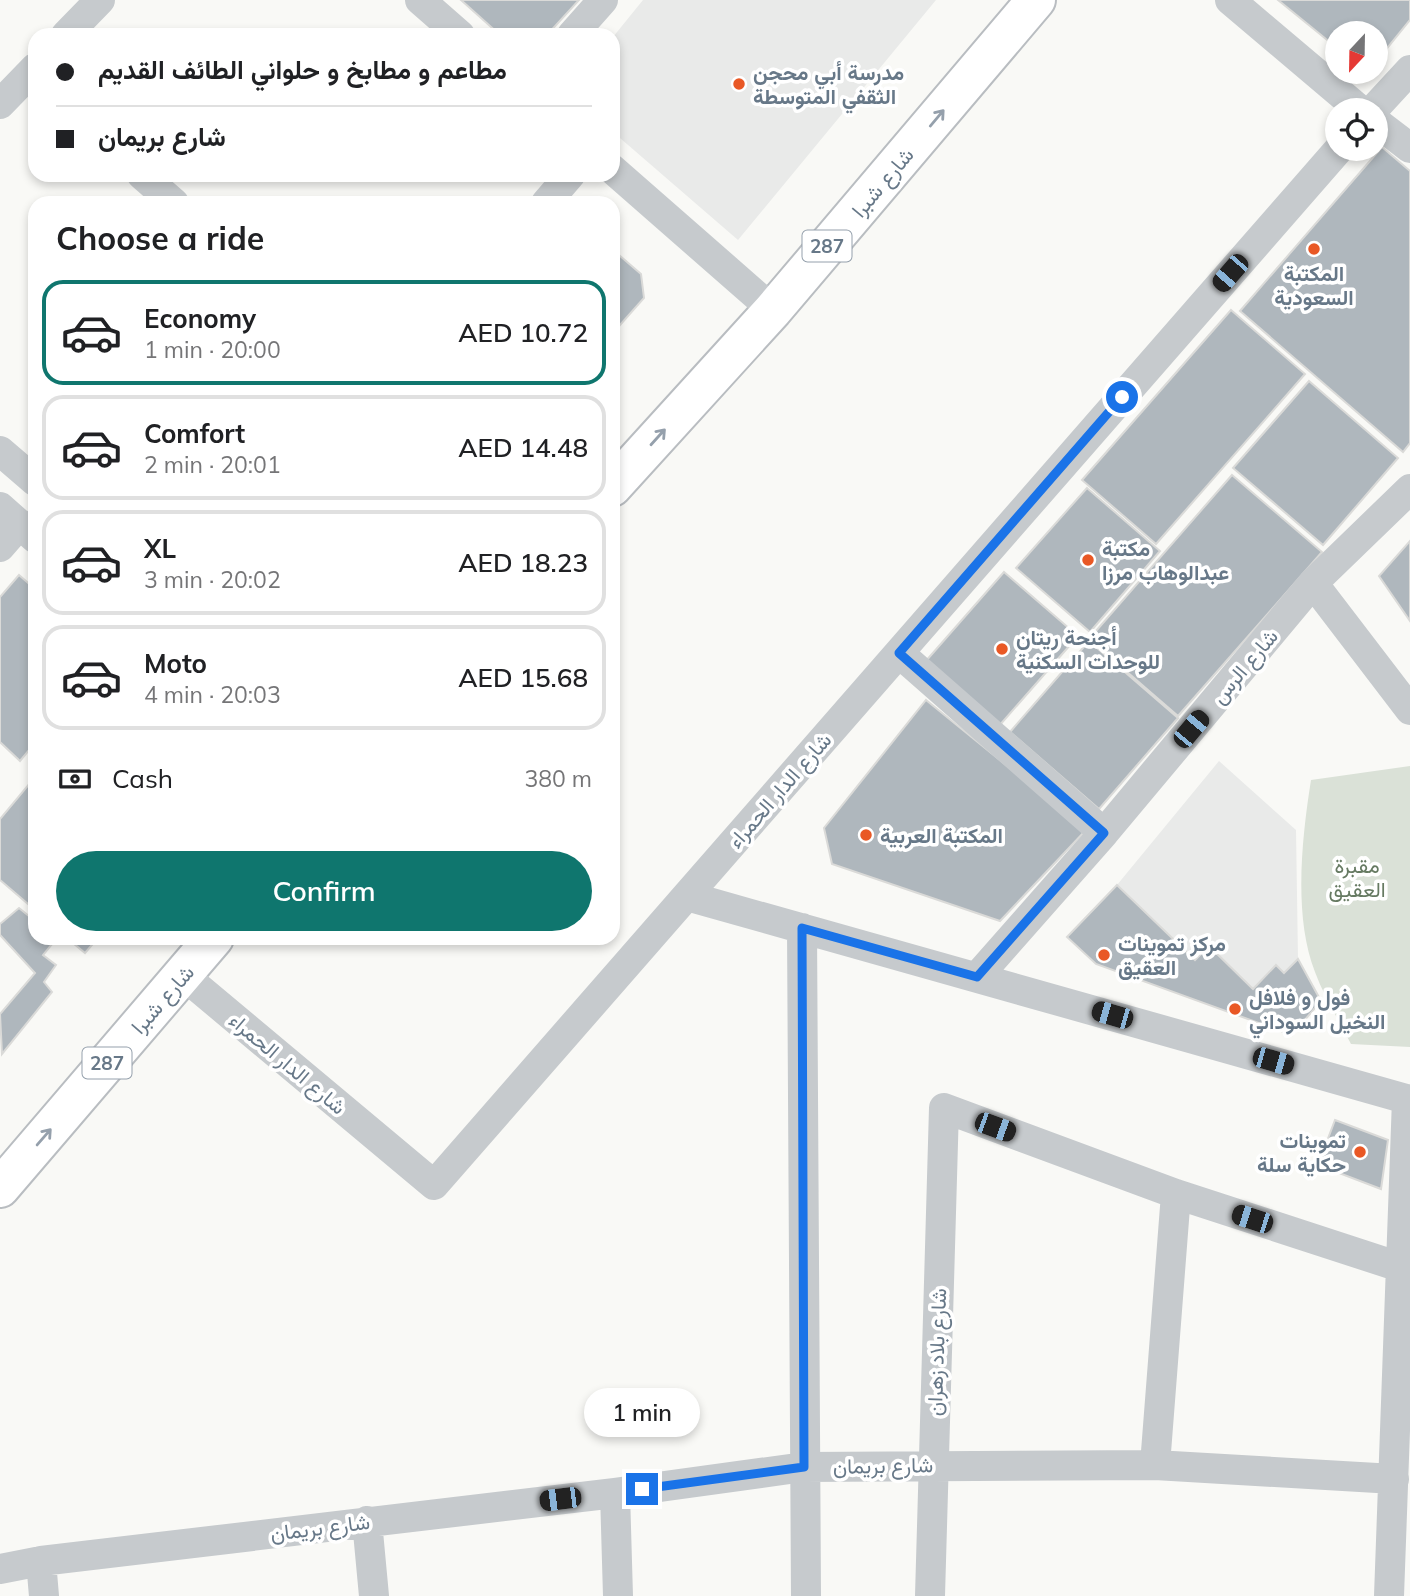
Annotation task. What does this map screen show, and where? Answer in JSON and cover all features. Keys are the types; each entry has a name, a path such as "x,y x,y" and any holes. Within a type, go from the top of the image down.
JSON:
{"main road":[{"name":"شارع شبرا","path":"620,478 773,310 1036,0"},
{"name":"شارع شبرا","path":"0,1188 208,945"}],"street":[{"path":"73,28 100,0"},
{"path":"420,0 452,28"},
{"path":"578,28 603,0"},
{"path":"1230,0 1346,98"},
{"path":"1384,98 1410,70"},
{"path":"0,104 28,79"},
{"path":"1388,131 1410,148"},
{"name":"شارع الدار الحمراء","path":"183,975 434,1185 1329,161"},
{"path":"620,176 773,310"},
{"path":"150,182 166,196"},
{"path":"551,196 564,182"},
{"path":"0,451 28,475"},
{"name":"شارع الرس","path":"977,977 1104,833 1313,583 1410,489"},
{"path":"0,547 18,523"},
{"path":"1313,583 1410,710"},
{"path":"899,653 1104,833"},
{"path":"687,896 1409,1100 1389,1596"},
{"path":"802,928 806,1596"},
{"name":"شارع بلاد زهران","path":"930,1596 944,1108 1176,1194"},
{"path":"1155,1465 1176,1194 1403,1268"},
{"name":"شارع بريمان","path":"0,1569 41,1561 615,1493 804,1467 933,1464 1155,1465 1394,1479"},
{"path":"615,1493 618,1596"},
{"path":"367,1521 374,1596"},
{"path":"41,1561 44,1596"}],"shaded area":[{"name":"مدرسة أبي محجن الثقفي المتوسطة","path":"643,0 936,0 738,240 620,138 620,28"},
{"path":"1219,761 1296,830 1298,959 1284,973 1275,966 1253,989 1209,946 1195,960 1117,885"}],"green space":[{"name":"مقبرة العقيق","path":"1410,766 1410,1047 1351,1044 1319,981 1308,950 1304,926 1301,876 1311,780"}],"building":[{"path":"461,0 579,0 553,28 492,28"},
{"path":"1278,0 1410,0 1410,20 1388,47 1388,21 1325,21 1325,38"},
{"path":"1388,152 1410,171 1410,443 1403,452 1240,311 1370,161 1388,161"},
{"path":"620,256 641,274 644,298 620,325"},
{"path":"1231,310 1305,374 1156,544 1082,480"},
{"path":"1309,381 1398,458 1323,545 1233,468"},
{"path":"1232,475 1322,552 1178,716 1089,639"},
{"name":"مكتبة عبدالوهاب مرزا","path":"1087,488 1160,551 1090,632 1016,568"},
{"path":"1410,541 1410,621 1379,576"},
{"name":"أجنحة ريتان للوحدات السكنية","path":"1004,572 1078,636 999,726 925,662"},
{"path":"19,575 28,583 28,751 20,761 0,742 0,597"},
{"path":"1089,641 1178,718 1099,809 1010,732"},
{"path":"926,700 1086,830 1000,921 832,864 824,828"},
{"path":"28,785 28,904 0,880 0,819"},
{"path":"1117,885 1195,960 1209,946 1253,989 1276,965 1284,973 1298,959 1321,1001 1292,1035 1096,964 1067,937"},
{"path":"19,908 28,915 28,945 51,945 43,955 56,965 44,982 52,992 2,1054 0,1014 35,973 0,935 0,924"},
{"path":"75,945 92,945 85,953"},
{"path":"1335,1120 1388,1140 1381,1189 1318,1165"}],"place":[{"name":"مدرسة أبي محجن الثقفي المتوسطة","path":"739,84"},
{"name":"المكتبة السعودية","path":"1314,249"},
{"name":"مكتبة عبدالوهاب مرزا","path":"1088,560"},
{"name":"أجنحة ريتان للوحدات السكنية","path":"1002,649"},
{"name":"المكتبة العربية","path":"866,835"},
{"name":"مركز تموينات العقيق","path":"1104,955"},
{"name":"فول و فلافل النخيل السوداني","path":"1235,1009"},
{"name":"تموينات حكاية سلة","path":"1360,1152"}],"route":[{"path":"642,1489 804,1467 802,928 977,977 1104,833 899,653 1122,397"}]}
